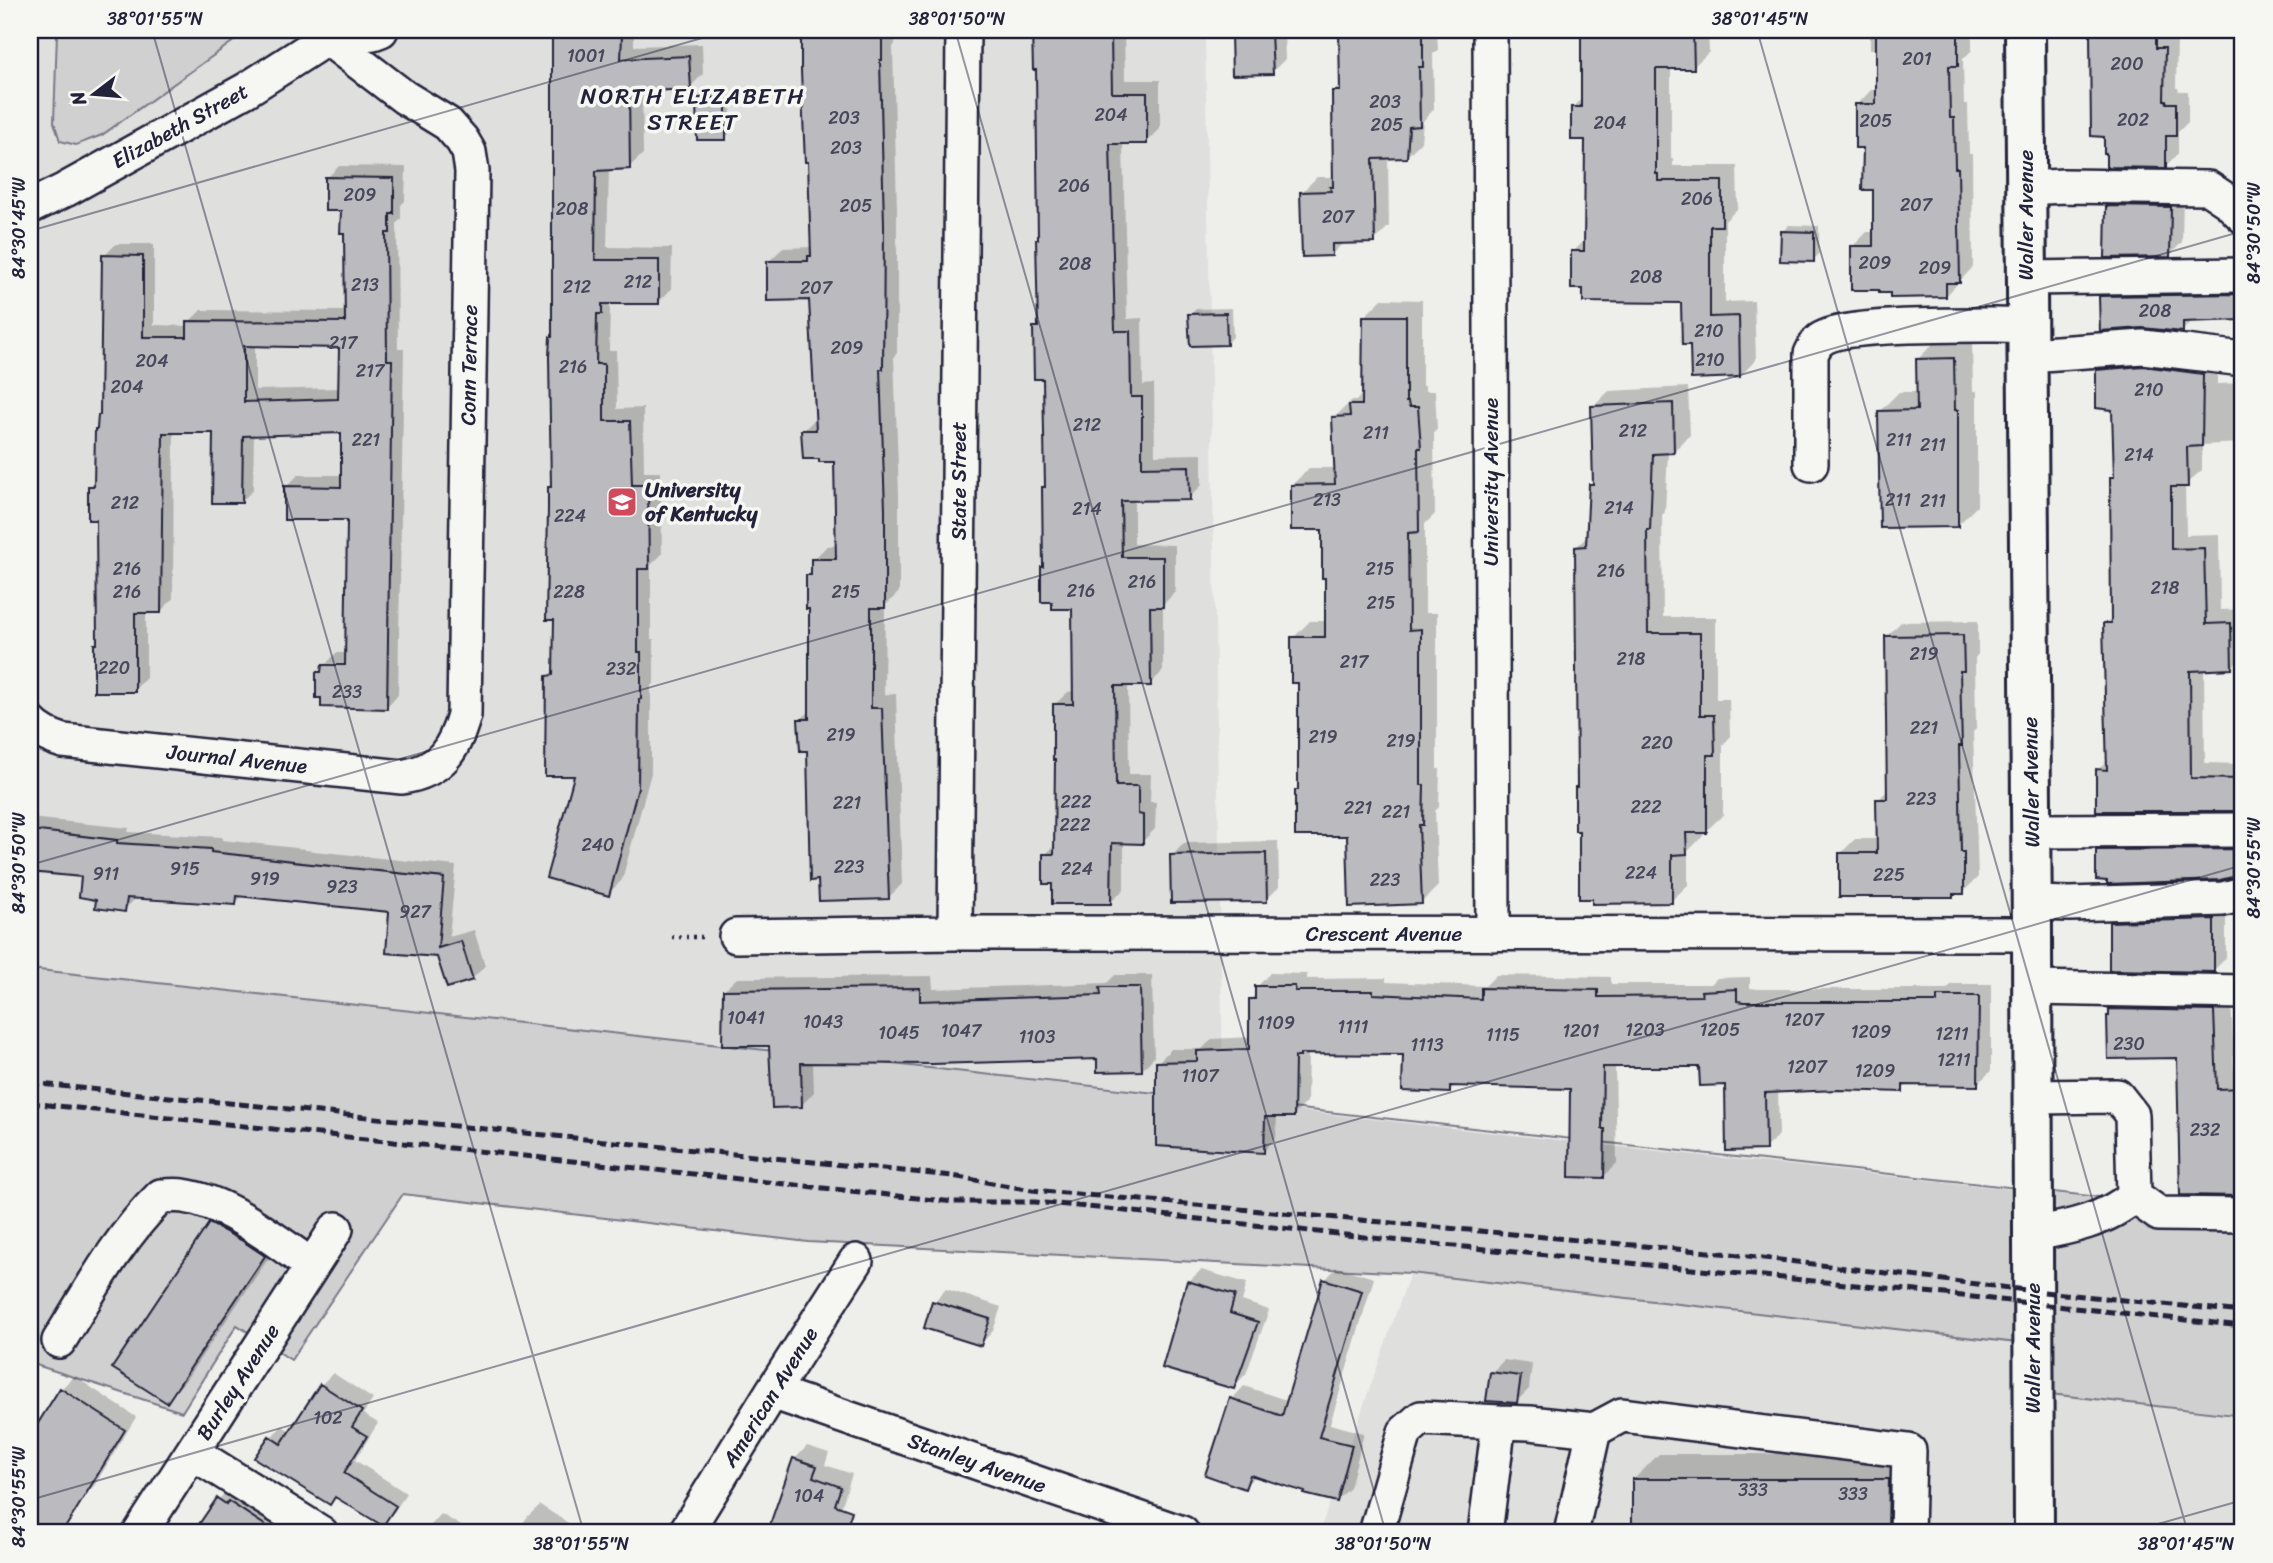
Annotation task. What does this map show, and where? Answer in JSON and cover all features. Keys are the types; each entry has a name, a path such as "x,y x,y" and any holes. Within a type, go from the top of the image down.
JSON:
{"main road":[{"name":"Waller Avenue","path":"2025,30 2034,1533"}],"street":[{"name":"Elizabeth Street","path":"30,207 246,90 327,33 373,33 381,30"},
{"name":"State Street","path":"955,933 963,30"},
{"name":"University Avenue","path":"1490,30 1493,934"},
{"name":"Conn Terrace","path":"327,33 404,97 448,124 469,152 472,171 464,715 458,735 445,758"},
{"path":"2026,188 2208,188 2243,216"},
{"path":"2027,278 2243,275"},
{"path":"1811,464 1811,354 1819,340 1844,331 1965,325 2027,340 2143,347 2243,359"},
{"name":"Journal Avenue","path":"30,722 36,729 63,741 401,776 413,775 445,758"},
{"path":"2031,831 2243,831"},
{"name":"Crescent Avenue","path":"736,936 955,933 1493,934 2032,918 2070,904 2223,899 2243,894"},
{"path":"2032,988 2243,992"},
{"path":"2033,1097 2117,1096 2132,1115 2134,1196 2123,1206 2069,1228 2033,1234"},
{"path":"59,1341 105,1267 141,1216 161,1196 183,1196 206,1202 254,1225 312,1266"},
{"path":"2134,1196 2159,1214 2243,1214"},
{"name":"Burley Avenue","path":"140,1533 336,1230"},
{"name":"American Avenue","path":"685,1533 856,1261"},
{"name":"Stanley Avenue","path":"772,1392 1182,1533"},
{"path":"1376,1533 1405,1432 1421,1418 1530,1423 1594,1430 1622,1415 1909,1451 1907,1533"},
{"path":"1485,1533 1499,1422"},
{"path":"1571,1533 1594,1430"},
{"path":"193,1453 321,1533"}],"shaded area":[{"name":"University of Kentucky","path":"30,30 1273,30 1205,35 1224,1137 381,1007 30,969"},
{"path":"59,30 249,30 102,135 76,145 60,141 54,122"},
{"path":"30,969 2243,1213 2243,1416 2033,1392 2034,1345 1410,1273 808,1242 403,1194 291,1360 237,1325 182,1412 30,1363"},
{"path":"1410,1273 2034,1345 2033,1392 2243,1416 2243,1533 1319,1533"}],"building":[{"path":"801,30 882,30 880,60 884,225 883,369 880,369 885,608 871,608 871,708 882,708 889,899 819,901 818,880 810,881 807,751 800,751 798,719 809,719 809,609 806,609 806,575 811,575 811,559 836,559 834,462 803,459 801,430 816,430 809,300 767,301 767,261 808,261 808,256 811,256"},
{"path":"1032,30 1101,30 1101,36 1111,36 1112,93 1147,93 1147,144 1110,144 1115,331 1130,331 1131,397 1142,397 1142,467 1189,466 1190,500 1121,501 1122,557 1163,557 1163,607 1150,607 1151,686 1115,686 1116,786 1138,786 1138,814 1143,815 1143,844 1112,843 1111,904 1052,904 1052,884 1043,884 1043,854 1054,854 1053,704 1073,704 1072,609 1052,609 1052,602 1041,602 1042,487 1045,487 1043,379 1034,379 1033,327 1038,327 1038,239 1036,70 1033,70"},
{"path":"1423,30 1423,67 1419,67 1420,126 1409,127 1407,158 1373,159 1375,243 1332,244 1332,256 1302,257 1300,192 1331,191 1330,187 1333,187 1332,91 1340,91 1339,32"},
{"path":"1693,30 1694,69 1656,69 1656,174 1658,181 1722,181 1722,226 1710,226 1710,317 1739,316 1740,377 1691,379 1690,345 1682,345 1681,303 1583,302 1583,289 1571,289 1571,251 1584,251 1585,140 1571,140 1571,107 1581,107 1581,32"},
{"path":"1876,30 1958,30 1958,66 1949,66 1950,118 1954,118 1955,168 1958,168 1960,283 1946,283 1946,297 1890,298 1890,293 1879,293 1879,290 1851,290 1851,246 1873,246 1873,190 1862,190 1863,148 1855,148 1855,104 1876,104"},
{"path":"2090,30 2156,30 2156,48 2165,48 2164,100 2167,103 2176,103 2176,136 2166,136 2166,168 2106,167 2104,137 2091,136"},
{"path":"552,33 622,35 621,59 689,56 691,89 629,92 630,169 596,171 595,260 659,260 659,304 602,304 602,314 597,314 596,364 604,364 604,421 630,421 632,485 648,485 649,569 638,569 641,699 638,788 609,896 546,878 574,776 545,776 546,676 553,675 554,620 546,620 548,487 551,487 549,357 552,337"},
{"path":"1271,33 1273,74 1232,75 1231,34"},
{"path":"696,98 726,98 726,140 697,140"},
{"path":"325,177 394,178 394,214 390,214 390,233 386,233 387,360 392,360 387,709 321,707 321,698 316,698 316,672 321,672 322,665 345,665 347,520 284,520 284,486 341,487 341,433 243,436 242,503 212,503 213,433 163,433 161,613 135,613 135,692 94,692 94,644 97,644 96,520 88,520 88,486 94,486 95,429 100,415 102,255 143,256 143,337 187,337 187,321 345,322 344,233 340,233 341,211 325,211","holes":["244,346 339,348 338,399 244,402"]},
{"path":"2106,206 2171,207 2170,257 2105,258"},
{"path":"1781,231 1814,232 1814,262 1780,261"},
{"path":"2243,294 2243,320 2183,322 2183,332 2142,328 2100,331 2099,296"},
{"path":"1226,313 1227,345 1190,346 1188,314"},
{"path":"1363,316 1406,316 1406,402 1409,407 1418,407 1421,448 1418,448 1419,532 1408,533 1409,630 1421,629 1421,785 1424,785 1423,825 1419,825 1422,904 1349,907 1347,836 1295,836 1298,683 1291,683 1291,637 1325,637 1325,578 1322,578 1322,530 1291,530 1291,485 1335,484 1332,417 1350,416 1349,405 1362,405"},
{"path":"1954,358 1955,410 1958,410 1958,527 1880,528 1878,411 1917,410 1916,359"},
{"path":"2143,366 2203,374 2202,446 2187,447 2188,487 2171,487 2171,549 2204,548 2206,624 2231,623 2232,669 2190,671 2191,778 2243,779 2243,811 2096,811 2096,769 2107,770 2103,623 2111,623 2110,477 2114,477 2112,410 2096,408 2096,370"},
{"path":"1673,403 1674,453 1653,454 1650,530 1647,530 1648,633 1700,633 1700,715 1714,715 1715,755 1707,755 1707,833 1686,833 1687,854 1672,855 1672,903 1592,904 1592,899 1579,899 1579,831 1575,831 1575,547 1586,546 1589,484 1593,484 1591,406"},
{"path":"1963,635 1964,671 1960,671 1962,746 1959,746 1964,894 1953,894 1953,897 1839,897 1839,853 1877,853 1876,799 1887,799 1885,636"},
{"path":"30,830 117,840 117,843 211,849 211,852 444,878 438,948 461,941 473,980 447,988 437,957 386,953 389,912 237,896 236,905 127,898 125,912 95,908 96,900 79,897 81,877 30,872"},
{"path":"2232,849 2232,877 2220,880 2107,884 2107,881 2096,880 2096,850"},
{"path":"1266,853 1267,902 1171,903 1170,855"},
{"path":"2214,919 2214,972 2109,970 2109,922"},
{"path":"1255,986 1295,986 1295,991 1373,991 1373,994 1481,999 1481,988 1598,990 1598,997 1702,996 1701,991 1737,989 1737,1001 1744,1002 1937,1002 1937,996 1979,996 1978,1086 1903,1085 1903,1092 1838,1090 1765,1093 1766,1150 1726,1151 1725,1085 1700,1086 1699,1067 1603,1067 1604,1178 1569,1177 1570,1089 1450,1086 1450,1093 1402,1091 1403,1055 1300,1054 1300,1057 1295,1057 1294,1117 1265,1117 1264,1153 1156,1146 1156,1062 1197,1061 1197,1051 1249,1049 1249,999 1255,999"},
{"path":"1100,987 1140,987 1142,1071 1097,1072 1097,1059 933,1064 801,1063 802,1107 772,1108 769,1046 722,1046 723,990 920,988 920,1001 1101,995"},
{"path":"2109,1009 2214,1011 2217,1089 2243,1088 2243,1196 2180,1195 2177,1058 2108,1059"},
{"path":"209,1223 265,1256 167,1403 112,1368"},
{"path":"1323,1279 1362,1291 1319,1437 1352,1445 1337,1502 1304,1494 1305,1492 1250,1475 1245,1489 1205,1475 1230,1398 1282,1416"},
{"path":"1187,1281 1235,1295 1230,1313 1258,1322 1234,1389 1162,1368"},
{"path":"932,1301 990,1319 981,1346 924,1328"},
{"path":"1490,1372 1521,1376 1517,1403 1486,1401"},
{"path":"320,1384 362,1411 352,1427 367,1436 344,1473 396,1506 383,1526 335,1497 330,1505 254,1458 269,1436 281,1444"},
{"path":"60,1388 125,1430 62,1533 30,1533 30,1436"},
{"path":"793,1458 817,1466 813,1477 841,1487 835,1505 852,1511 845,1533 767,1533"},
{"path":"1632,1479 1889,1479 1888,1533 1632,1533"},
{"path":"217,1498 226,1504 228,1501 277,1533 193,1533"}],"railway":[{"path":"30,1083 952,1176 1032,1190 1731,1254 2034,1291 2243,1312"},
{"path":"30,1103 954,1202 1035,1202 1098,1208 2243,1326"}],"place":[{"name":"University of Kentucky","path":"622,502"}],"district":[{"name":"NORTH ELIZABETH STREET","path":"693,109"}]}
